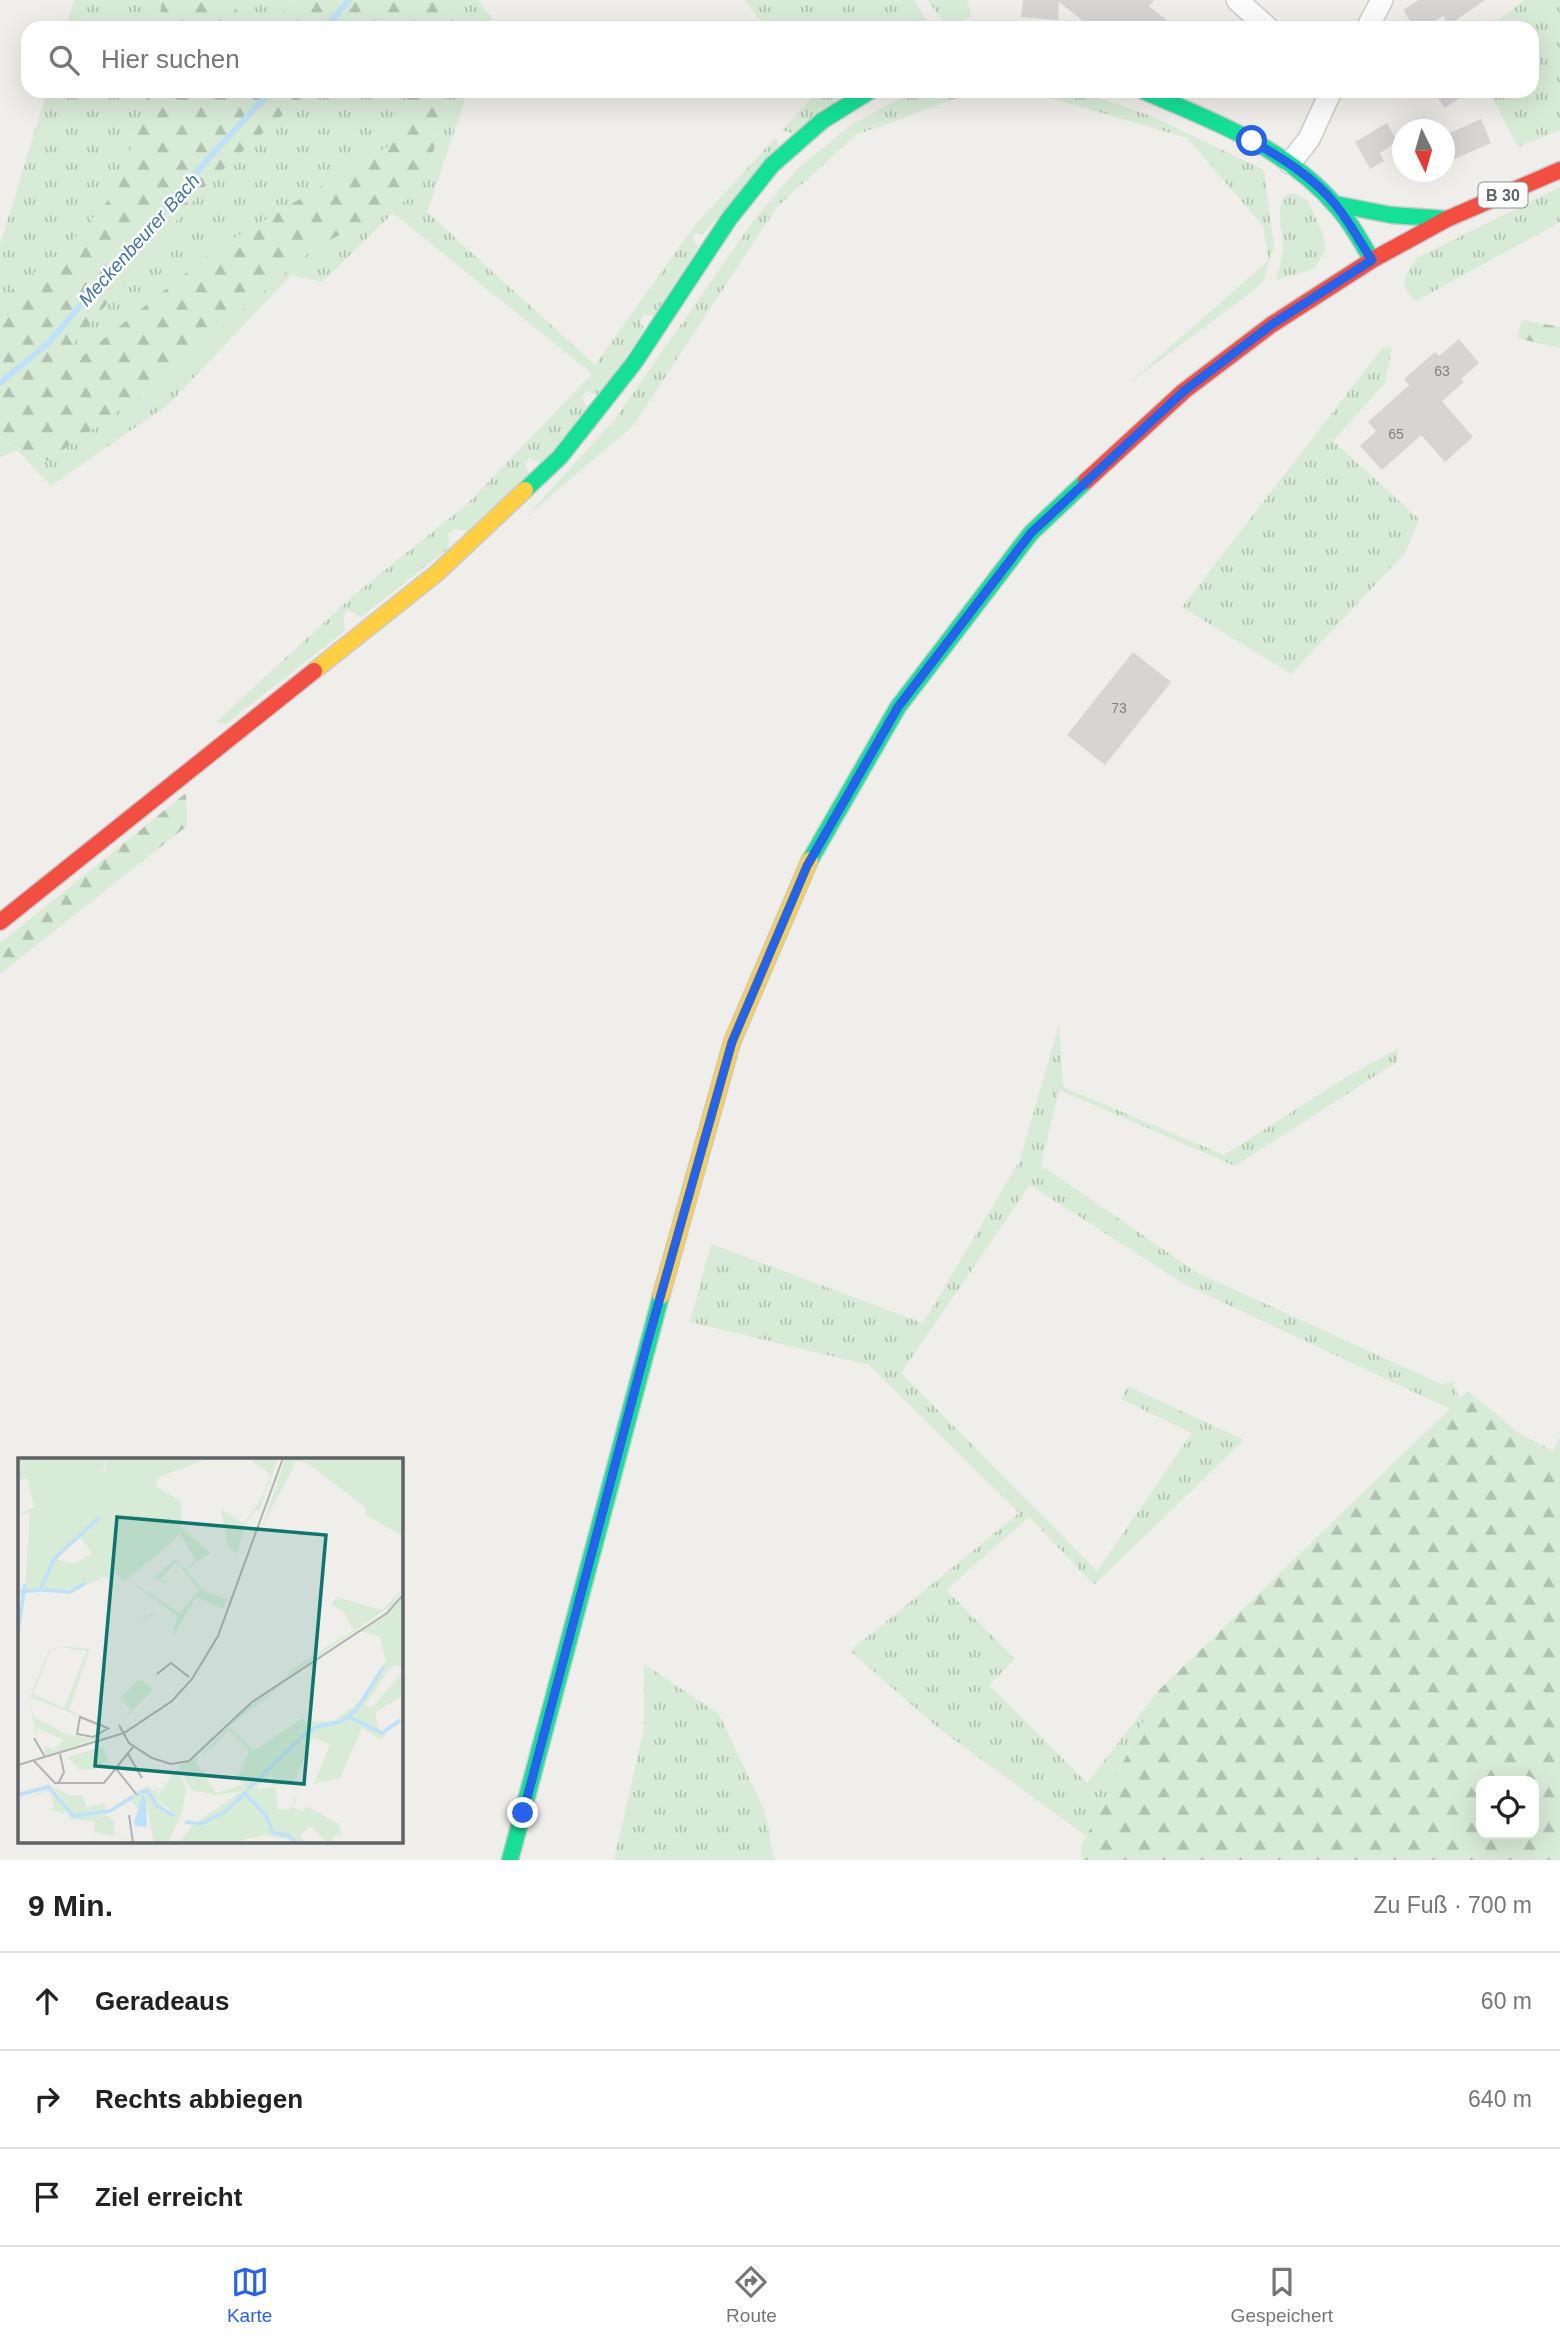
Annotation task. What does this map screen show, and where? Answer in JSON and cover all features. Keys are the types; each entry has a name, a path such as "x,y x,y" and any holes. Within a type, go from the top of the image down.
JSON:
{"main road":[{"path":"0,922 437,573 560,457 634,363 729,219 772,165 822,121 859,98"},
{"path":"1158,98 1252,141 1290,163 1335,204 1372,260"},
{"name":"B 30","path":"510,1860 647,1344 732,1042 807,866 898,707 1031,533 1184,391 1271,325 1372,260 1447,219 1560,170"},
{"path":"1335,204 1368,213 1403,218 1447,219"}],"street":[{"path":"1237,0 1260,21"},
{"path":"1371,21 1382,0"},
{"path":"1290,163 1309,139 1321,98"}],"green space":[{"path":"74,0 162,0 159,21 68,21"},
{"path":"162,0 235,0 238,21 159,21"},
{"path":"235,0 294,0 274,21 238,21"},
{"path":"294,0 443,0 455,21 274,21"},
{"path":"443,0 479,0 492,19 491,21 455,21"},
{"path":"744,0 914,0 927,21 761,21"},
{"path":"927,0 967,0 971,16 962,21 944,21"},
{"path":"1525,0 1560,0 1560,130 1518,147 1493,98 1539,98 1539,21 1496,21"},
{"path":"45,98 147,98 118,189 64,251 14,287 0,309 0,245"},
{"path":"147,98 301,98 207,184 24,403 216,249 392,144 408,98 447,98 433,152 408,199 313,249 152,387 47,461 6,442 0,445 0,309 14,287 64,251 118,189"},
{"path":"301,98 408,98 392,144 20,407 207,184"},
{"path":"447,98 466,98 427,212 595,365 695,225 776,137 780,149 703,234 696,233 692,237 698,247 653,317 645,314 639,322 645,328 600,395 587,391 582,397 588,410 541,463 529,458 525,465 529,474 467,531 455,529 448,534 449,548 361,617 348,610 344,615 345,631 226,724 216,722 354,595 466,505 592,374 393,213 322,282 291,275 169,404 51,486 17,450 0,457 0,445 5,442 47,461 152,387 313,249 408,199 433,152"},
{"path":"812,98 845,98 795,135 782,130"},
{"path":"901,98 958,98 856,135 777,207 633,426 525,518 615,419 756,217 798,168 850,126"},
{"path":"1050,98 1100,98 1151,116 1264,170 1274,246 1264,280 1128,384 1269,260 1263,226 1187,138"},
{"path":"1560,187 1560,222 1416,301 1406,290 1404,280 1417,258"},
{"path":"1289,193 1307,200 1323,233 1325,251 1314,269 1276,280 1283,247 1281,203"},
{"path":"1522,320 1560,327 1560,348 1517,338"},
{"path":"1383,347 1392,348 1385,383 1333,441 1419,519 1405,553 1291,674 1182,607"},
{"path":"186,793 187,826 0,974 0,943"},
{"path":"1059,1025 1063,1087 1224,1155 1351,1074 1398,1049 1397,1062 1235,1166 1059,1090 1041,1165 1196,1272 1441,1384 1453,1382 1460,1400 1450,1409 1186,1285 1030,1185 901,1373 1097,1571 1192,1433 1121,1399 1128,1386 1244,1440 1094,1585 1029,1517 946,1590 1015,1659 989,1685 1087,1783 1159,1690 1086,1836 937,1727 850,1651 1019,1513 869,1365 690,1322 711,1244 923,1323 1019,1162"},
{"path":"1468,1391 1519,1433 1553,1451 1560,1436 1560,1860 1082,1860 1081,1847 1159,1690"},
{"path":"644,1664 719,1714 765,1812 774,1860 614,1860 644,1729"}],"building":[{"path":"1023,0 1154,0 1149,6 1168,21 1083,21 1059,2 1058,20 1021,17"},
{"path":"1419,0 1485,0 1455,21 1446,21 1443,16 1435,21 1410,21 1403,10"},
{"path":"1438,98 1460,98 1445,108"},
{"path":"1481,119 1491,143 1455,159 1455,131"},
{"path":"1387,123 1392,132 1392,145 1380,153 1384,161 1370,169 1355,142"},
{"path":"1459,339 1479,363 1461,379 1464,382 1442,401 1473,437 1445,462 1421,435 1382,470 1360,446 1376,431 1368,422 1409,385 1404,379 1435,352 1439,356"},
{"path":"1133,652 1171,682 1105,765 1067,735"}],"waterway":[{"name":"Meckenbeurer Bach","path":"331,21 349,0"},
{"name":"Meckenbeurer Bach","path":"0,383 48,343 264,98"}],"traffic: fast":[{"path":"525,490 560,457 634,363 729,219 772,165 822,121 859,98"},
{"path":"1160,98 1247,138 1295,168 1341,212 1372,260"},
{"path":"1335,204 1391,215 1447,219"},
{"path":"810,860 898,707 1031,533 1086,481"},
{"path":"510,1860 661,1296"}],"traffic: slow":[{"path":"314,671 437,573 525,490"},
{"path":"661,1296 732,1042 810,860"}],"traffic: jam":[{"path":"1086,481 1184,391 1271,325 1372,260 1447,219 1560,170"},
{"path":"0,922 314,671"}],"route":[{"path":"523,1813 647,1344 732,1042 807,866 898,707 1031,533 1184,391 1271,325 1372,260 1335,204 1322,191 1290,163 1252,141"}]}
